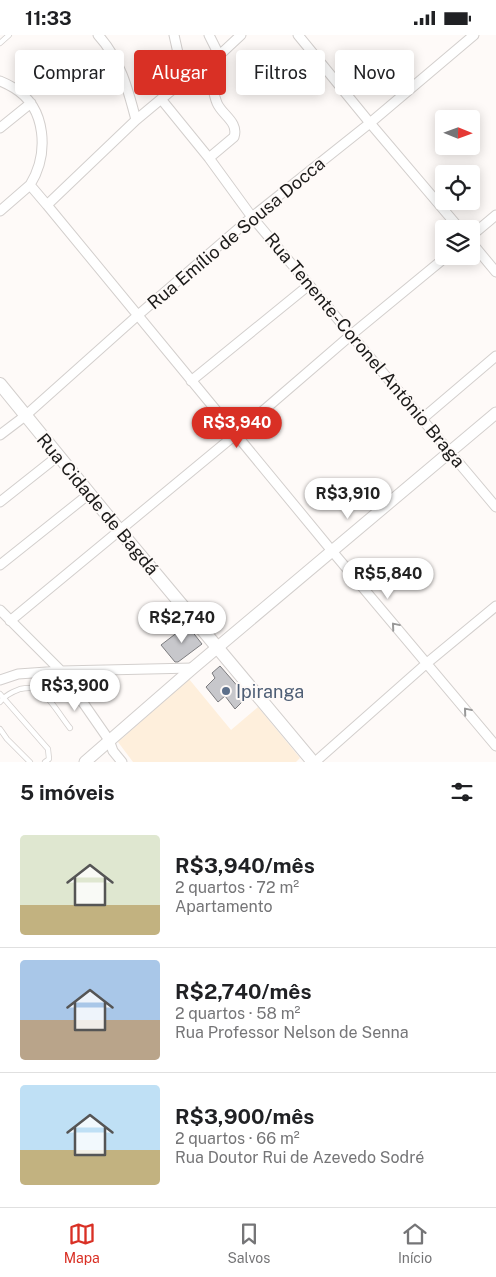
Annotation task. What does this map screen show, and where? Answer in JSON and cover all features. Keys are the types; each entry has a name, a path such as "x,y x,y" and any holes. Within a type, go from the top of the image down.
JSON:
{"main road":[{"name":"Rua Cidade de Bagdá","path":"0,384 89,494 314,762"}],"street":[{"path":"98,35 106,44 125,78 136,120"},
{"path":"174,35 177,50"},
{"path":"208,35 216,50"},
{"path":"224,50 241,35"},
{"path":"298,35 452,220"},
{"name":"Rua Emílio de Sousa Docca","path":"0,435 25,416 252,217 370,123 474,35"},
{"path":"0,81 21,93 31,103 39,119 42,132 42,149 37,174 30,185 0,211"},
{"path":"47,205 136,120 166,95"},
{"path":"209,158 234,137 235,133 235,127 218,103 215,95"},
{"name":"Rua Tenente-Coronel Antônio Braga","path":"161,99 209,158 252,217 496,507"},
{"path":"0,128 31,103"},
{"path":"30,185 332,551 496,746"},
{"path":"480,228 496,215"},
{"path":"480,253 496,272"},
{"path":"10,621 236,435 351,335 436,265"},
{"path":"191,381 309,285"},
{"path":"422,419 496,356"},
{"path":"85,762 217,647 496,413"},
{"path":"0,502 58,456"},
{"path":"0,565 89,494"},
{"path":"314,762 427,663 496,606"},
{"path":"0,610 60,671 109,740 113,751 122,762"},
{"path":"0,681 18,675 60,671 193,668"}],"lane":[{"path":"0,43 9,35"},
{"path":"2,695 27,687 36,689 45,696 70,728"},
{"path":"0,702 2,695"},
{"path":"2,695 48,749 49,759 45,762"},
{"path":"0,729 30,762"}],"shaded area":[{"path":"189,679 231,730 258,707 300,758 296,762 133,762 118,742"}],"building":[{"path":"187,625 202,644 178,662 175,662 161,645"},
{"name":"Ipiranga","path":"220,666 247,697 235,709 225,696 218,702 206,687 215,678 212,673"}],"place":[{"name":"Ipiranga","path":"226,691"}]}
